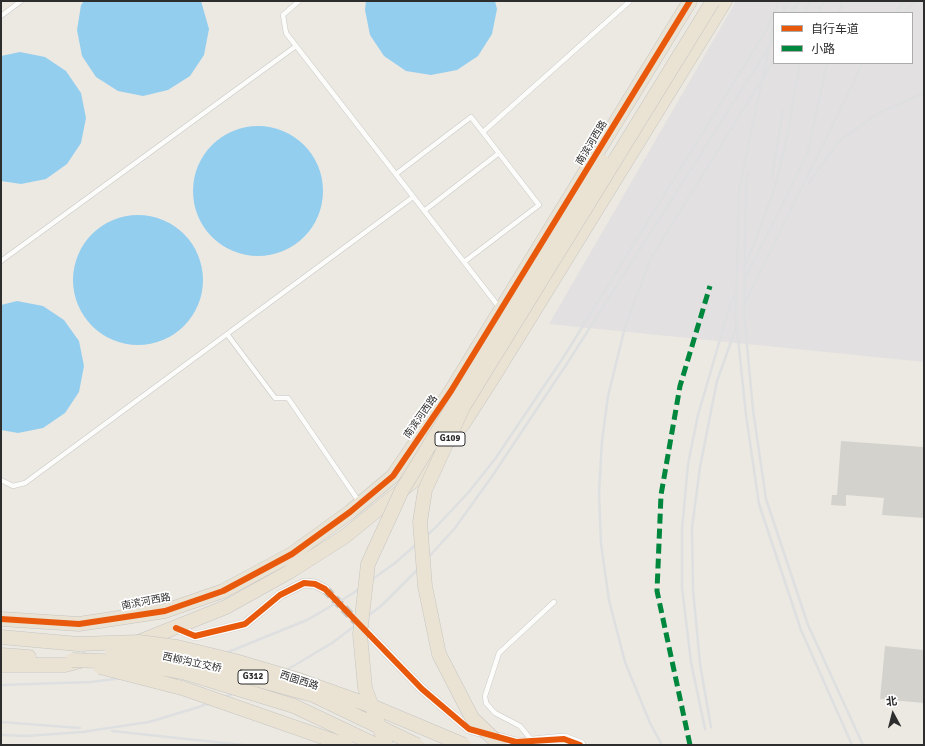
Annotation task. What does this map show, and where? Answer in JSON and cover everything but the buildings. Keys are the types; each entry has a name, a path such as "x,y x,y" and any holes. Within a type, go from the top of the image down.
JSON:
{"highway":[{"name":"南滨河西路","path":"1,619 79,624 165,611 223,591 292,554 360,504 392,476 451,391 690,1"},
{"path":"386,745 365,688 360,634 368,564 402,490 703,1"},
{"path":"500,745 472,718 439,654 425,586 420,522 425,490 463,407 713,1"},
{"name":"G109","path":"1,665 65,664 105,655 226,607 289,572 344,537 418,477 463,424 725,1"},
{"name":"西柳沟立交桥","path":"1,637 78,644 160,656 251,677 313,695 417,745"},
{"name":"西固西路","path":"78,644 139,642 177,647 235,662 299,680 369,705 464,745"},
{"name":"西柳沟立交桥","path":"1,655 126,662 183,672 294,706 376,745"},
{"path":"72,660 182,688 346,745"}],"street":[{"path":"176,628 195,636 245,624 280,594 304,583 316,584 325,589"},
{"path":"360,625 422,689 469,729 516,742 533,744 564,740 580,745"}],"lane":[{"path":"1,16 21,1"},
{"path":"299,1 283,15 286,33 501,310"},
{"path":"482,132 630,1"},
{"path":"1,261 296,46"},
{"path":"396,174 471,117 499,153 539,205 464,262"},
{"path":"424,211 499,153"},
{"path":"1,480 13,486 25,482 414,197"},
{"path":"227,334 275,398 288,398 360,504"},
{"path":"533,744 520,726 495,712 486,703 485,696 499,653 554,602"}],"shaded area":[{"path":"736,1 924,1 924,362 549,324"}],"water":[{"path":"84,1 201,1 209,29 204,55 190,76 168,90 143,96 118,91 96,77 82,56 77,30 81,5"},
{"path":"366,1 495,1 497,9 492,34 478,56 457,70 431,75 406,71 384,56 370,35 365,10"},
{"path":"20,52 45,57 66,71 81,93 86,118 81,143 67,164 46,179 21,184 1,181 1,56"},
{"path":"264,126 283,131 304,145 318,166 322,178 322,204 318,216 304,237 283,251 271,255 252,256 233,251 212,237 198,216 194,204 193,185 198,166 212,145 233,131 245,127"},
{"path":"144,215 163,220 184,234 198,255 202,267 202,293 198,305 184,326 163,340 151,344 132,345 113,340 92,326 78,305 74,293 73,274 78,255 92,234 113,220 125,216"},
{"path":"17,301 43,306 64,320 79,341 84,366 79,392 65,413 43,428 18,433 1,430 1,305"}],"tunnel":[{"path":"325,589 360,625"}],"railway":[{"path":"774,12 779,1"},
{"path":"783,12 787,1"},
{"path":"792,12 799,1"},
{"path":"805,12 811,1"},
{"path":"818,12 824,1"},
{"path":"839,12 842,1"},
{"path":"897,12 904,1"},
{"path":"905,12 915,1"},
{"path":"1,685 91,682 148,675 206,661 307,620 352,594 395,563 434,529 468,493 495,459 563,358 767,29 773,15"},
{"path":"773,28 739,190 736,319 746,415 759,504 801,630 852,745"},
{"path":"1,735 26,736 82,732 149,722 199,707 248,688 290,668 332,643 381,606 416,571 455,528 493,475 568,362 773,41"},
{"path":"662,745 650,723 625,662 609,600 601,544 599,493 602,441 608,396 625,327 651,258 773,62"},
{"path":"747,262 774,190 785,147 800,64"},
{"path":"746,276 808,151 827,64"},
{"path":"745,303 863,64"},
{"path":"808,184 840,140 879,113 924,93"},
{"path":"772,177 783,111"},
{"path":"748,174 746,185 744,313 753,410 766,499 808,625 863,745"},
{"path":"705,729 691,662 682,588 682,529 688,464 698,415 730,305 735,296"},
{"path":"711,727 700,664 693,589 692,528 700,467 717,381 736,328"},
{"path":"1,722 80,728"},
{"path":"112,731 243,745"}],"marked path":[{"path":"690,745 657,591 661,495 680,386 710,286"}],"cycle path":[{"path":"1,619 79,624 165,611 223,591 292,554 350,512 393,476 451,391 690,1"},
{"path":"176,628 195,636 245,624 280,595 304,583 315,584 325,589 422,689 469,729 516,742 564,739 580,745"}]}
